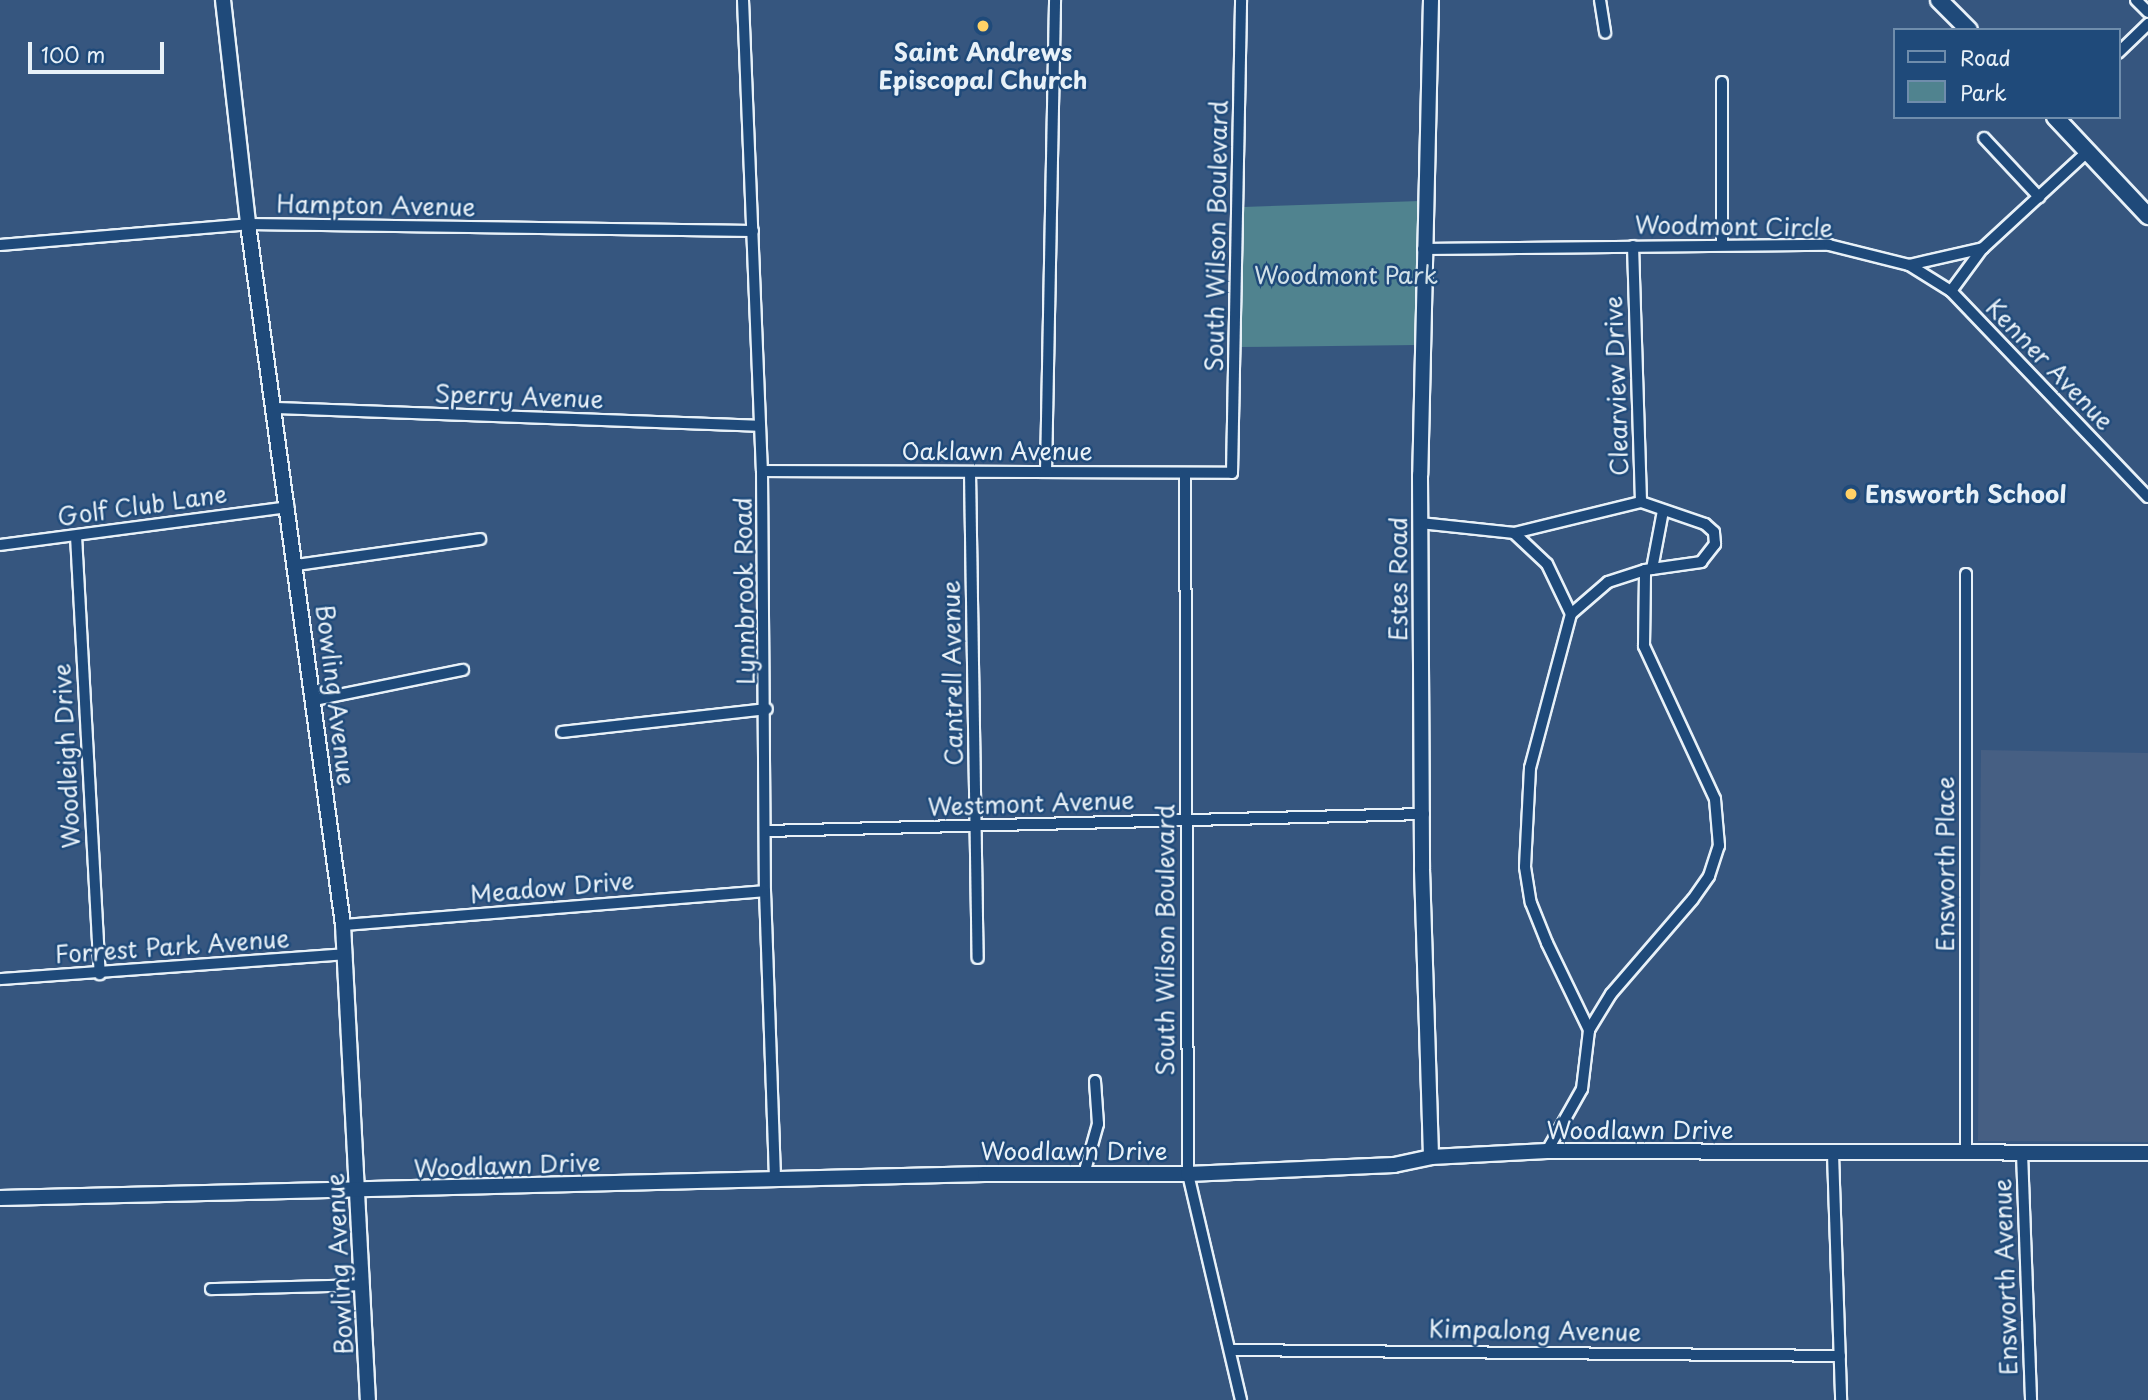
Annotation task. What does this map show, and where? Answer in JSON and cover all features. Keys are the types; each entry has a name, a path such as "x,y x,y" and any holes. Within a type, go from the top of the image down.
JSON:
{"main road":[{"path":"1939,0 1967,28"},
{"path":"2057,119 2148,216"}],"street":[{"name":"Bowling Avenue","path":"223,0 248,224 289,507 343,925 368,1400"},
{"name":"Lynnbrook Road","path":"743,0 762,471 767,709 765,891 775,1180"},
{"path":"1046,472 1055,0"},
{"name":"South Wilson Boulevard","path":"1232,473 1241,0"},
{"name":"Estes Road","path":"1431,0 1423,249 1420,523 1432,1157"},
{"path":"1600,0 1605,33"},
{"path":"2136,0 2148,12"},
{"path":"2120,50 2148,24"},
{"path":"1722,82 1722,245"},
{"path":"1984,138 2039,197"},
{"name":"Woodmont Circle","path":"1423,249 1829,245 1909,265 1983,248 2087,152"},
{"name":"Hampton Avenue","path":"0,245 248,224 753,231"},
{"name":"Clearview Drive","path":"1633,246 1641,502 1704,524 1714,533 1716,544 1701,562 1648,570"},
{"name":"Kenner Avenue","path":"1951,291 1983,248"},
{"name":"Kenner Avenue","path":"1909,265 1951,291 2148,497"},
{"name":"Sperry Avenue","path":"275,408 760,426"},
{"name":"Oaklawn Avenue","path":"762,471 1232,473"},
{"name":"Cantrell Avenue","path":"970,472 978,958"},
{"name":"South Wilson Boulevard","path":"1185,473 1188,1174 1241,1400"},
{"path":"1420,523 1514,533 1641,502"},
{"name":"Golf Club Lane","path":"0,545 289,507"},
{"path":"1546,1151 1583,1088 1589,1030 1611,994 1693,899 1709,876 1719,846 1715,799 1644,646 1648,570 1663,511"},
{"path":"1514,533 1547,564 1572,614"},
{"name":"Woodleigh Drive","path":"76,536 100,974"},
{"path":"296,565 480,539"},
{"path":"1589,1030 1531,904 1525,867 1530,768 1572,614 1608,582 1648,570"},
{"name":"Ensworth Place","path":"1966,574 1966,1153"},
{"path":"314,700 463,670"},
{"path":"562,732 767,709"},
{"name":"Westmont Avenue","path":"766,831 1424,814"},
{"name":"Meadow Drive","path":"343,925 765,891"},
{"name":"Forrest Park Avenue","path":"0,979 100,974 346,954"},
{"path":"1084,1174 1098,1125 1095,1081"},
{"name":"Woodlawn Drive","path":"0,1198 358,1192 775,1180 1188,1174 1394,1165 1432,1157 1546,1151 2148,1153"},
{"name":"Ensworth Avenue","path":"2022,1153 2031,1400"},
{"path":"1833,1154 1841,1400"},
{"path":"211,1289 362,1285"},
{"name":"Kimpalong Avenue","path":"1230,1350 1840,1356"}],"shaded area":[{"path":"1981,750 2148,753 2148,1142 1978,1141"}],"green space":[{"name":"Woodmont Park","path":"1420,201 1417,345 1239,347 1243,207"}],"place":[{"name":"Saint Andrews Episcopal Church","path":"983,26"},
{"name":"Ensworth School","path":"1851,494"}]}
